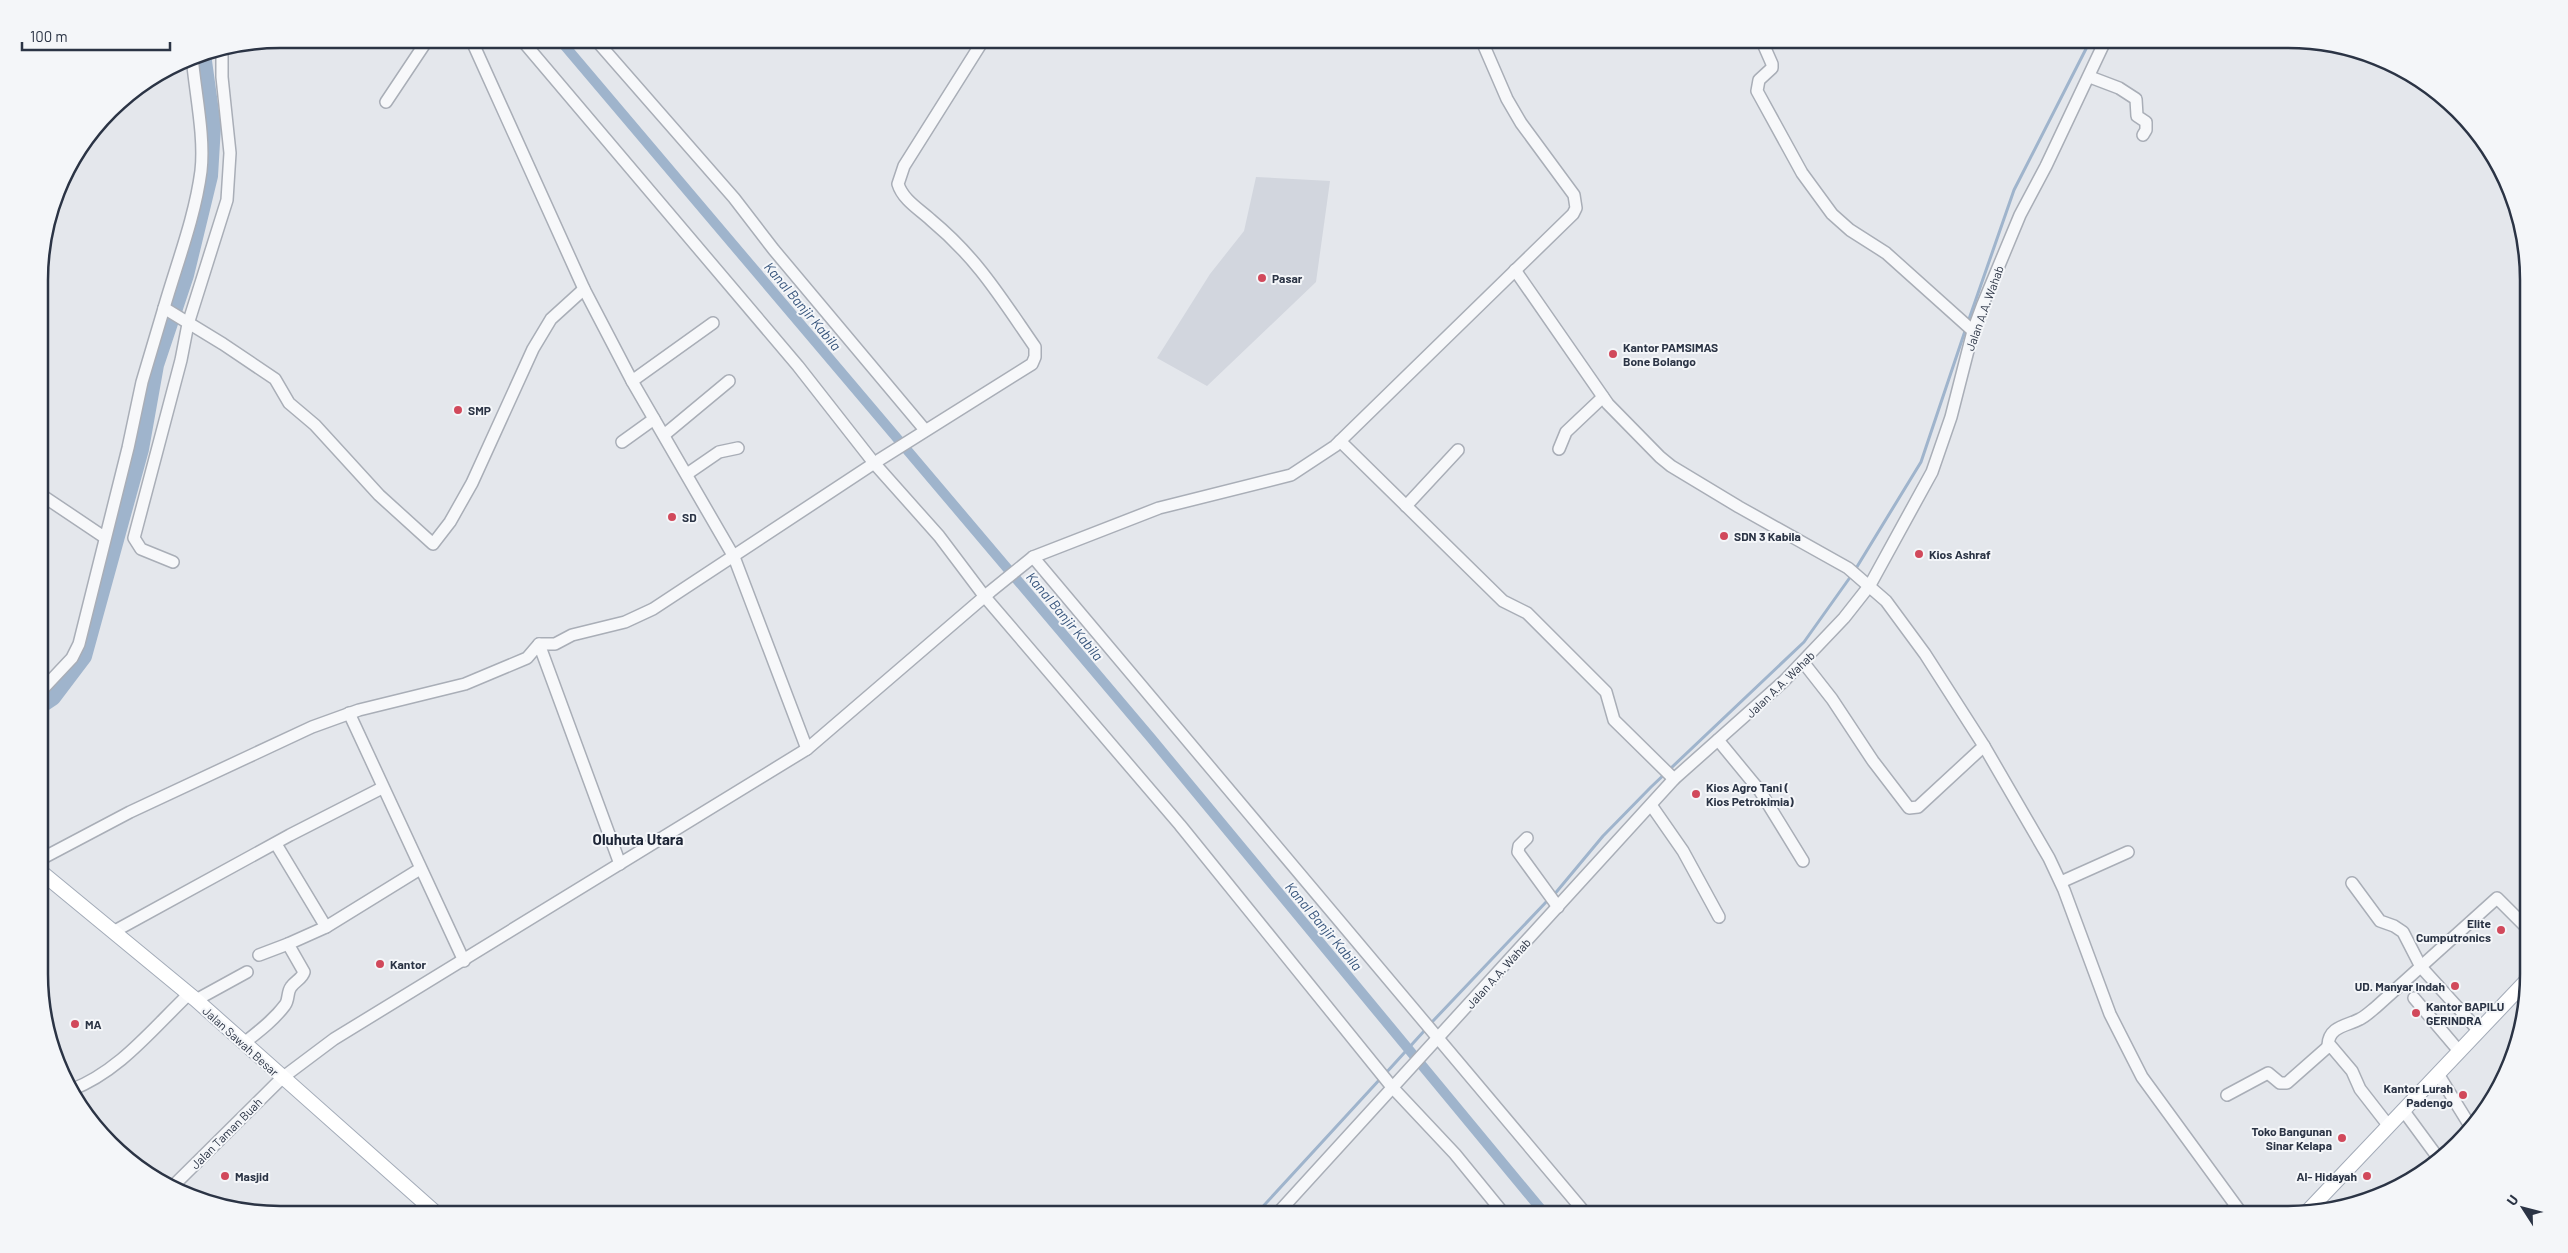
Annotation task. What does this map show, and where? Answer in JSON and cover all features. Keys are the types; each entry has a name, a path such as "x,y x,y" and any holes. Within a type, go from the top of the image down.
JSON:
{"main road":[{"name":"Jalan Sawah Besar","path":"48,878 193,997 428,1206"},
{"path":"2314,1204 2520,987"}],"street":[{"path":"386,102 422,48"},
{"path":"474,48 584,289 632,381 734,557 807,749"},
{"path":"529,48 798,366 1497,1206"},
{"path":"603,48 734,198 920,433"},
{"path":"48,855 130,812 312,727 349,713 465,684 527,658 539,644 555,644 572,635 639,616 734,557 876,461 1032,364 1035,356 1035,347 977,264 946,232 906,198 898,184 904,166 978,48"},
{"name":"Jalan Taman Buah","path":"177,1182 282,1078 342,1034 464,962 807,749 1030,560 1159,508 1290,475 1340,441 1573,214 1576,208 1574,195 1521,123 1507,99 1485,48"},
{"path":"1765,48 1772,68 1759,80 1759,96 1802,173 1819,198 1842,224 1886,253 1969,327"},
{"name":"Jalan A.A. Wahab","path":"1284,1206 1395,1084 1438,1040 1554,899 1651,805 1670,774 1718,740 1803,662 1844,618 1932,472 1951,417 1969,327 2020,215 2102,48"},
{"path":"173,562 141,549 134,538 181,360 184,322 220,224 230,174 222,77 222,54"},
{"path":"48,684 72,658 79,644 104,537 128,448 142,382 166,310 194,207 201,171 202,153 193,64"},
{"path":"2090,76 2119,88 2136,100 2137,116 2146,122 2144,135"},
{"path":"1515,270 1603,397 1633,430 1671,466 1848,568 1886,601 1925,654 1984,746 2050,858 2061,882 2110,1014 2142,1077 2236,1206"},
{"path":"166,310 223,344 275,380 289,403 315,425 379,495 433,544 450,522 472,483 533,349 551,319 584,289"},
{"path":"632,381 713,323"},
{"path":"664,435 729,381"},
{"path":"1559,448 1566,432 1603,397"},
{"path":"622,442 654,419"},
{"path":"1340,441 1503,601 1527,613 1606,692 1614,720 1670,774"},
{"path":"687,474 719,452 738,448"},
{"path":"1406,506 1458,450"},
{"path":"48,499 104,537"},
{"path":"1030,560 1579,1206"},
{"path":"539,644 620,864"},
{"path":"1803,662 1832,699 1873,761 1909,808 1918,807 1984,746"},
{"path":"349,713 464,962"},
{"path":"1718,740 1760,791 1803,860"},
{"path":"113,932 382,788"},
{"path":"1651,805 1683,851 1719,917"},
{"path":"1528,838 1519,846 1518,852 1554,899"},
{"path":"276,844 326,927"},
{"path":"2061,882 2128,852"},
{"path":"260,955 326,927 420,869"},
{"path":"2352,883 2380,921 2394,926 2402,932 2421,966 2478,1031"},
{"path":"2227,1095 2268,1073 2280,1083 2287,1083 2328,1045 2328,1039 2337,1028 2362,1018 2497,898 2520,921"},
{"path":"244,1044 280,1012 287,1003 288,991 303,976 304,972 288,944"},
{"path":"77,1087 108,1070 136,1048 193,997 247,972"},
{"path":"2414,998 2459,1051"},
{"path":"2328,1045 2332,1047 2352,1071 2360,1090 2388,1125"},
{"path":"2438,1074 2467,1122"},
{"path":"2403,1110 2436,1153"}],"shaded area":[{"name":"Pasar","path":"1256,177 1330,181 1316,282 1207,386 1157,358 1210,274 1244,231"}],"waterway":[{"name":"Kanal Banjir Kabila","path":"567,48 1151,738 1538,1206"},
{"path":"1968,322 2014,190 2086,48"},
{"path":"48,700 83,656 140,449 155,365 185,275 209,176 212,126 203,61"},
{"path":"1855,570 1921,462 1966,328"},
{"path":"1553,896 1603,836 1651,787 1804,642 1851,576"},
{"path":"1433,1021 1548,900"},
{"path":"1385,1074 1425,1030"},
{"path":"1263,1206 1381,1078"}],"place":[{"name":"Pasar","path":"1262,278"},
{"name":"Kantor PAMSIMAS Bone Bolango","path":"1613,354"},
{"name":"SMP","path":"458,410"},
{"name":"SD","path":"672,517"},
{"name":"SDN 3 Kabila","path":"1724,536"},
{"name":"Kios Ashraf","path":"1919,554"},
{"name":"Kios Agro Tani ( Kios Petrokimia)","path":"1696,794"},
{"name":"Elite Cumputronics","path":"2501,930"},
{"name":"Kantor","path":"380,964"},
{"name":"UD. Manyar Indah","path":"2455,986"},
{"name":"Kantor BAPILU GERINDRA","path":"2416,1013"},
{"name":"MA","path":"75,1024"},
{"name":"Kantor Lurah Padengo","path":"2463,1095"},
{"name":"Toko Bangunan Sinar Kelapa","path":"2342,1138"},
{"name":"Masjid","path":"225,1176"},
{"name":"Al- Hidayah","path":"2367,1176"}],"district":[{"name":"Oluhuta Utara","path":"638,839"}]}
